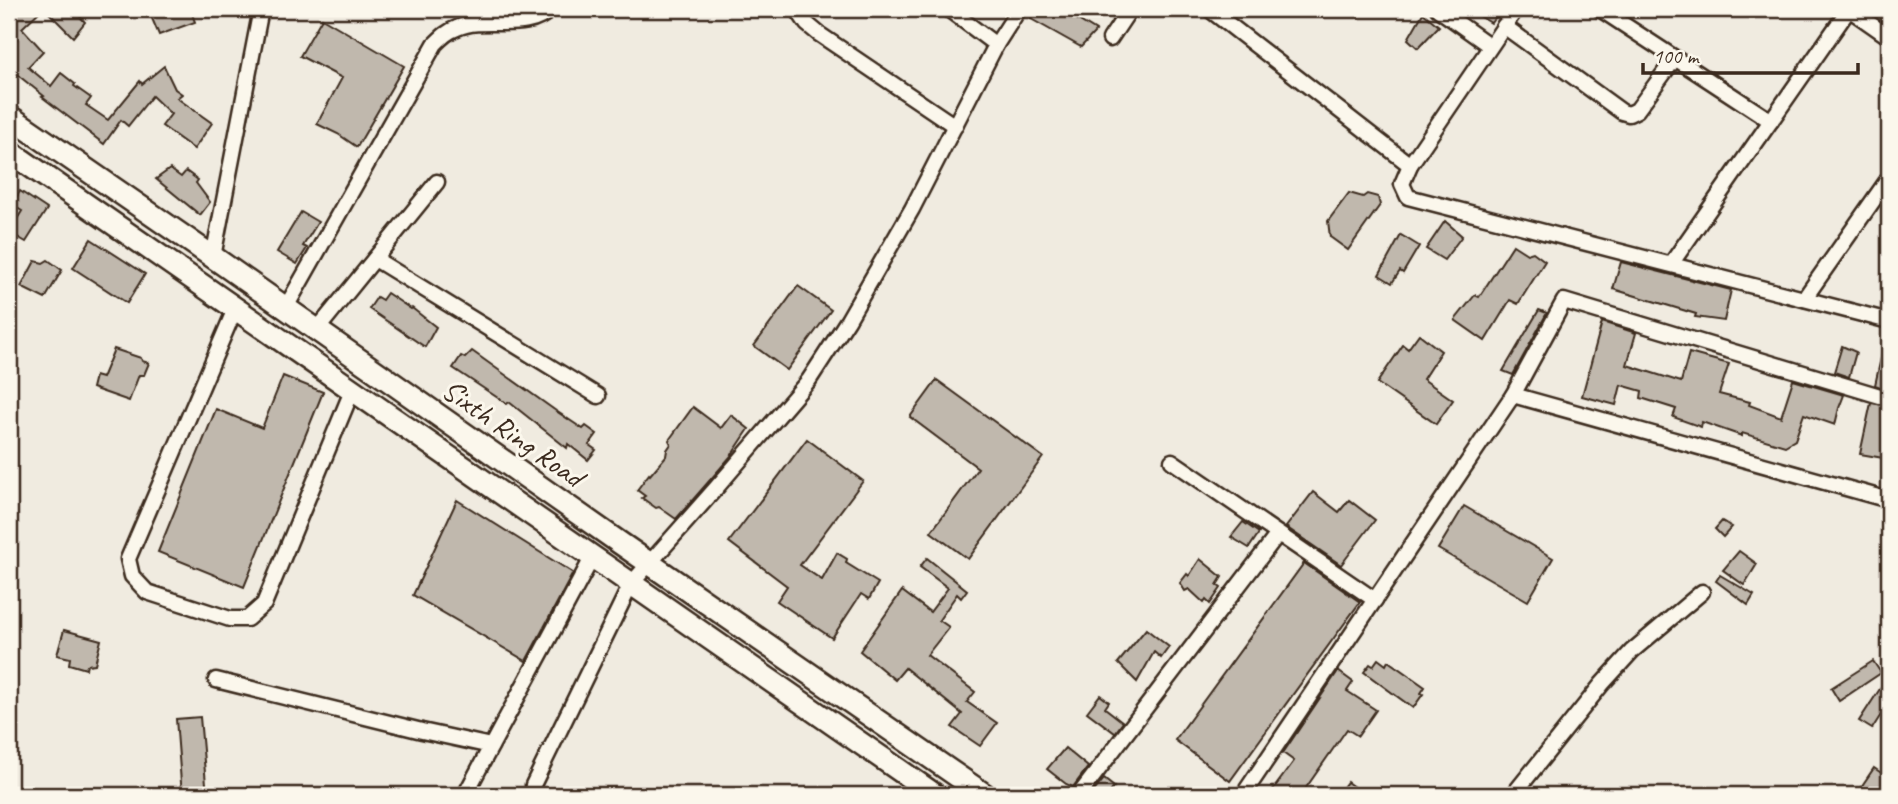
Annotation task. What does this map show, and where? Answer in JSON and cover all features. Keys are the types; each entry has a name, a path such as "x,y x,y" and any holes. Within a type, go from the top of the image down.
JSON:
{"highway":[{"name":"Sixth Ring Road","path":"9,116 985,795"},
{"name":"Sixth Ring Road","path":"9,151 935,795"}],"street":[{"path":"213,257 261,9"},
{"path":"285,309 435,44 456,28 471,24 536,20 551,9"},
{"path":"796,9 819,34 955,126"},
{"path":"948,9 996,44"},
{"path":"533,785 631,584 809,380 912,209 996,44 1019,9"},
{"path":"1110,39 1130,9"},
{"path":"1209,9 1410,165"},
{"path":"1438,9 1490,46"},
{"path":"1516,9 1410,165 1402,184 1408,197 1889,321"},
{"path":"1601,9 1771,121"},
{"path":"1671,264 1849,9 1889,37"},
{"path":"1504,26 1622,112 1629,114 1637,110 1675,58"},
{"path":"1804,299 1889,178"},
{"path":"316,331 438,182"},
{"path":"375,259 598,396"},
{"path":"1243,795 1513,395 1564,301 1880,396"},
{"path":"235,309 128,559 132,576 147,592 230,619 247,619 264,604 352,391"},
{"path":"1513,395 1889,500"},
{"path":"1172,461 1375,600"},
{"path":"1079,795 1278,534"},
{"path":"465,795 592,558"},
{"path":"1513,795 1602,684 1632,651 1702,592"},
{"path":"216,680 422,732 491,746"}],"building":[{"path":"9,9 42,9 22,28 43,51 28,67 51,86 61,73 91,98 86,105 108,120 140,81 142,84 164,66 175,89 182,94 177,98 212,123 194,149 162,126 171,114 152,96 128,126 121,120 104,144 9,68 9,48 17,39 9,30"},
{"path":"45,9 73,9 85,22 73,37"},
{"path":"148,9 190,9 195,22 159,35"},
{"path":"1037,9 1060,9 1096,31 1081,47 1031,19"},
{"path":"1468,9 1501,9 1491,23"},
{"path":"1423,13 1439,26 1418,48 1408,39"},
{"path":"322,18 404,66 357,147 317,124 342,78 300,56"},
{"path":"170,169 181,177 186,171 198,180 196,183 210,202 200,215 156,179"},
{"path":"20,191 47,209 26,242 9,232 22,211 12,205"},
{"path":"1349,193 1378,197 1380,205 1348,250 1330,237 1328,221"},
{"path":"301,212 318,222 303,246 307,248 297,264 277,252"},
{"path":"1445,221 1462,236 1444,260 1426,249"},
{"path":"1401,235 1419,246 1403,273 1400,271 1392,283 1379,275"},
{"path":"91,239 145,274 127,303 73,268"},
{"path":"1513,245 1527,254 1533,252 1545,261 1518,304 1510,300 1485,341 1455,320 1475,295 1479,297"},
{"path":"48,260 62,270 45,299 21,287 35,261 43,263"},
{"path":"1621,262 1731,290 1724,321 1695,317 1696,314 1613,289"},
{"path":"798,286 831,310 787,370 754,346"},
{"path":"387,293 436,327 425,347 369,309 377,297 382,300"},
{"path":"1539,310 1547,313 1513,375 1503,371"},
{"path":"1602,322 1636,333 1627,365 1681,382 1689,353 1729,364 1719,394 1750,402 1749,405 1781,417 1793,380 1844,395 1835,425 1804,414 1795,440 1785,446 1742,433 1742,436 1702,422 1701,427 1673,417 1676,409 1641,398 1642,391 1621,385 1616,405 1582,396"},
{"path":"1419,334 1441,351 1423,379 1453,400 1436,424 1377,383 1403,345 1408,349"},
{"path":"1884,344 1889,344 1889,394 1886,389 1875,385"},
{"path":"1842,346 1856,352 1849,377 1834,372"},
{"path":"114,349 149,363 144,375 139,375 129,401 92,388 95,376 102,378"},
{"path":"472,351 583,429 586,426 597,434 589,445 596,450 588,460 568,444 567,448 509,402 507,404 453,368 461,356 465,358"},
{"path":"283,376 323,392 244,587 158,552 216,409 262,428"},
{"path":"937,380 1043,457 968,559 931,532 978,468 910,417"},
{"path":"1889,398 1889,459 1860,454 1871,403 1883,405"},
{"path":"693,407 721,428 731,415 749,429 731,456 676,519 642,498 645,496 637,490 666,456 671,444 669,440"},
{"path":"807,439 863,481 800,565 822,580 837,553 847,559 846,563 878,583 869,599 861,594 832,638 777,601 787,586 729,542"},
{"path":"1313,492 1339,512 1349,500 1375,520 1341,565 1286,527"},
{"path":"457,500 573,573 526,661 413,595"},
{"path":"1464,506 1553,558 1528,601 1438,549"},
{"path":"1722,521 1732,527 1723,537 1715,529"},
{"path":"1243,522 1259,533 1249,548 1231,537"},
{"path":"1739,551 1757,564 1744,585 1723,570"},
{"path":"927,558 967,590 961,598 957,594 939,620 949,627 927,655 975,692 967,702 997,723 980,746 952,727 962,714 905,668 895,680 860,651 902,591 930,612 948,588 920,567"},
{"path":"1200,559 1222,577 1217,585 1221,588 1210,604 1206,600 1204,603 1189,589 1185,591 1180,583 1187,574 1189,576"},
{"path":"1304,563 1360,602 1230,781 1175,740"},
{"path":"1720,575 1754,595 1748,605 1716,581"},
{"path":"1146,629 1169,647 1161,658 1154,652 1137,682 1118,663"},
{"path":"64,630 101,640 95,664 87,665 86,669 69,664 70,658 57,655"},
{"path":"1378,659 1386,665 1388,661 1425,687 1413,708 1364,672"},
{"path":"1873,661 1881,673 1839,701 1831,688"},
{"path":"1338,671 1353,682 1347,691 1376,710 1358,736 1347,729 1301,795 1269,795 1294,761 1283,753"},
{"path":"1889,675 1889,702 1872,729 1859,721"},
{"path":"1100,695 1109,702 1105,708 1123,722 1115,733 1087,712"},
{"path":"200,717 207,795 182,795 176,719"},
{"path":"1065,748 1088,767 1073,787 1047,769"},
{"path":"1874,768 1889,778 1889,795 1866,795 1859,790"},
{"path":"1104,779 1114,787 1108,795 1092,794"},
{"path":"1347,782 1365,795 1337,795"}]}
